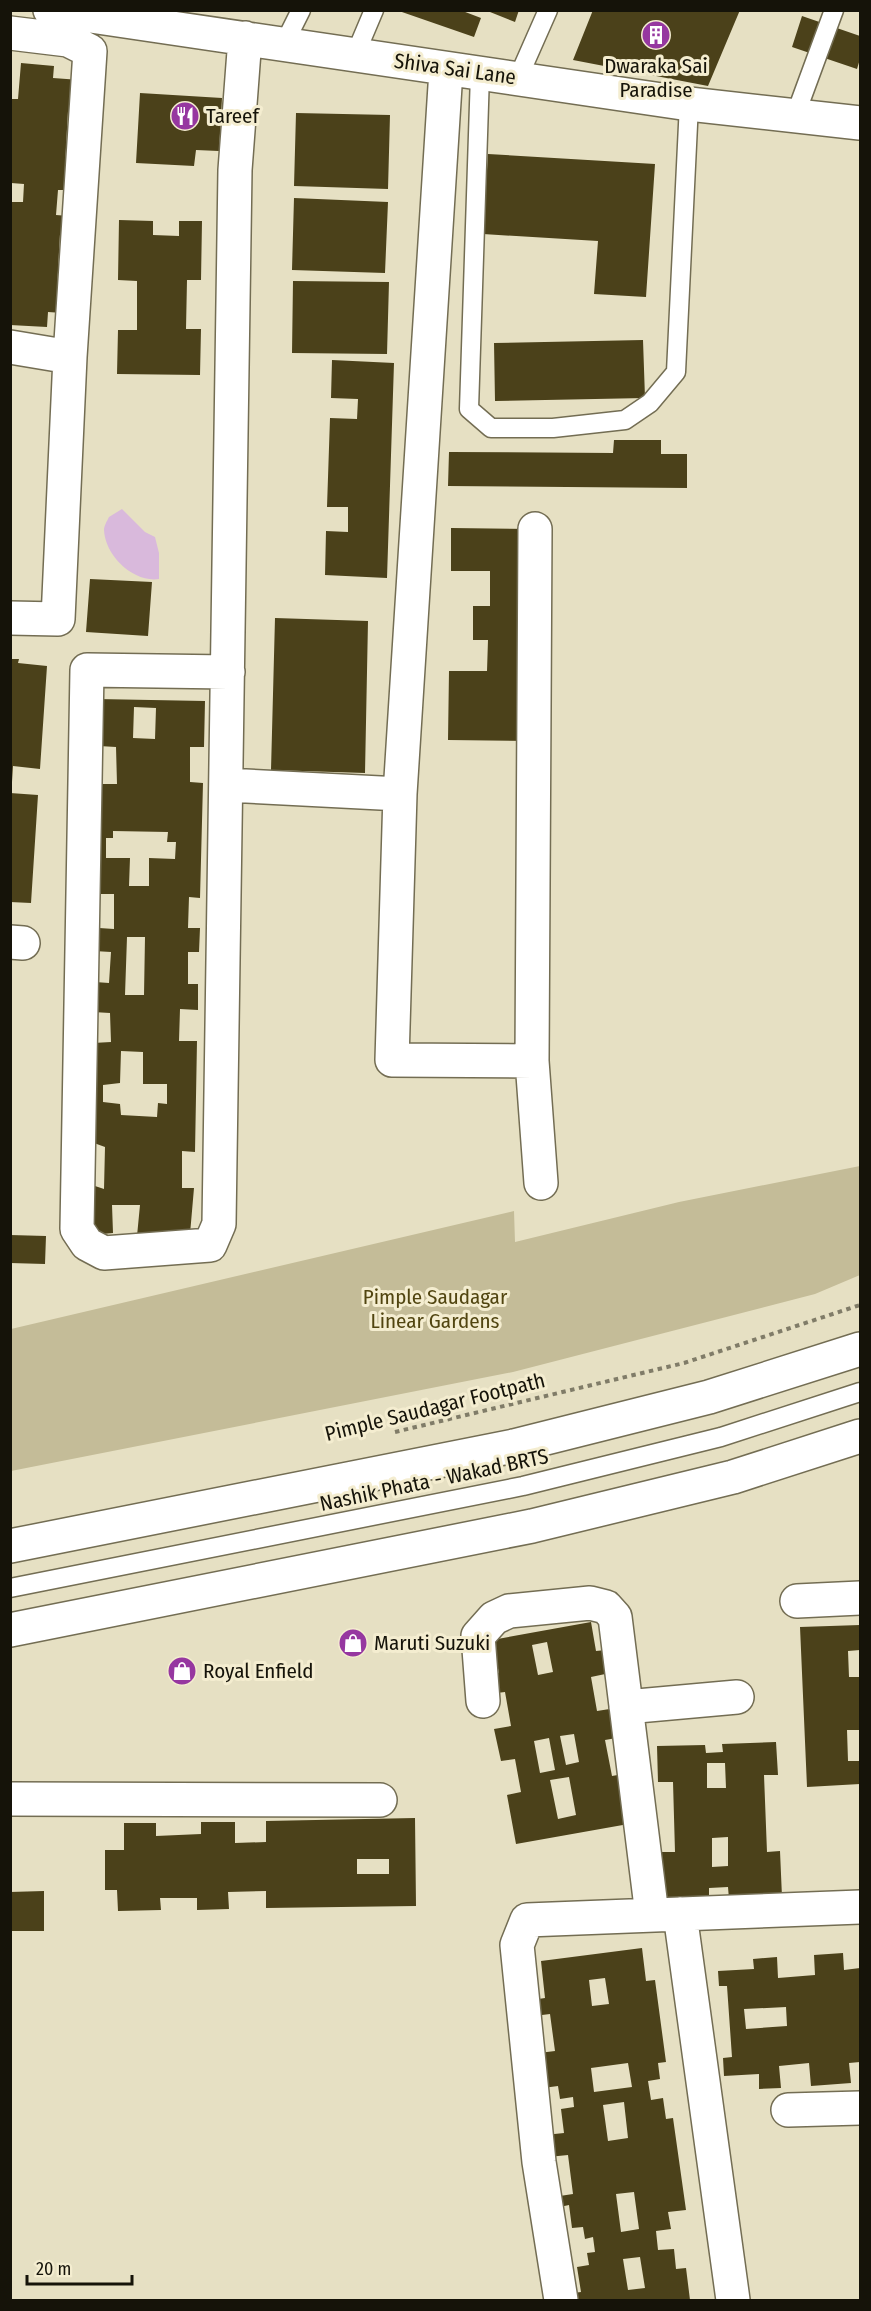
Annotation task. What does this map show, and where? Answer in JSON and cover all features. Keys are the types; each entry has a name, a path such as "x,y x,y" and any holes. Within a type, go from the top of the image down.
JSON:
{"street":[{"name":"Shiva Sai Lane","path":"50,10 87,13 446,70 518,78 689,104 861,123"},
{"path":"10,33 68,40 90,51 70,357 58,619 10,618"},
{"path":"228,672 87,670 77,1229 87,1244 104,1253 210,1245 219,1224 228,672 235,170 245,38"},
{"path":"446,70 400,794 392,1060 532,1061"},
{"path":"10,347 70,357"},
{"path":"535,529 532,1061 541,1183"},
{"path":"226,785 400,794"},
{"path":"10,1546 514,1446 709,1397 861,1349"},
{"path":"10,1630 532,1526 733,1477 861,1436"},
{"path":"797,1601 861,1598"},
{"path":"483,1701 478,1636 494,1618 508,1611 590,1603 606,1607 615,1617 626,1707 666,1915 733,2301"},
{"path":"626,1707 737,1697"},
{"path":"10,1799 380,1800"},
{"path":"561,2301 539,2162 517,1945 527,1920 861,1907"},
{"path":"788,2110 861,2108"}],"lane":[{"path":"284,44 301,10"},
{"path":"355,55 374,10"},
{"path":"518,78 548,10"},
{"path":"795,116 834,10"},
{"path":"480,74 469,409 491,428 553,428 625,420 650,403 676,372 689,104"},
{"name":"Nashik Phata - Wakad BRTS","path":"10,1588 523,1486 721,1437 861,1392"}],"path":[{"name":"Pimple Saudagar Footpath","path":"391,1433 684,1363 861,1305"}],"green space":[{"name":"Pimple Saudagar Linear Gardens","path":"860,1166 860,1275 815,1294 513,1372 11,1471 11,1329 514,1211 515,1242 679,1202"}],"shaded area":[{"path":"122,509 145,532 155,537 159,553 159,579 140,577 131,572 122,566 110,549 104,527 109,517"}],"building":[{"path":"460,10 481,18 474,37 399,11"},
{"path":"485,10 519,10 515,22"},
{"name":"Dwaraka Sai Paradise","path":"593,10 740,10 708,86 573,60"},
{"path":"802,16 860,36 860,59 857,69 792,47"},
{"path":"21,63 54,66 53,78 80,80 78,111 68,111 65,166 74,167 73,190 58,190 56,215 69,216 69,235 60,234 57,289 65,290 63,313 48,312 47,327 10,325 10,202 23,202 24,184 11,183 10,99 18,99"},
{"path":"140,93 222,98 219,151 196,150 194,166 136,163"},
{"path":"296,113 390,115 388,189 294,186"},
{"path":"488,154 655,164 646,297 594,294 598,241 483,234"},
{"path":"294,198 388,202 385,273 292,270"},
{"path":"119,220 153,221 153,235 179,236 179,221 202,221 201,280 187,280 186,329 201,329 200,375 117,374 118,330 137,330 137,281 118,280"},
{"path":"293,281 389,282 387,354 292,353"},
{"path":"643,340 645,398 495,401 494,343"},
{"path":"332,360 394,363 387,578 325,575 326,531 348,532 348,507 327,507 330,418 357,419 358,399 331,398"},
{"path":"614,440 661,440 661,454 687,454 687,488 448,486 449,452 613,453"},
{"path":"451,528 534,529 531,741 448,740 449,671 487,671 488,640 473,640 473,606 490,606 490,571 451,571"},
{"path":"90,579 152,582 148,636 86,632"},
{"path":"275,618 368,621 365,773 271,770"},
{"path":"10,659 19,659 18,663 47,666 40,769 13,766 12,782"},
{"path":"97,699 205,701 204,747 190,747 190,782 203,783 200,898 189,897 188,928 200,928 199,952 188,952 188,984 198,984 198,1010 180,1009 179,1041 197,1041 195,1152 182,1151 182,1188 194,1188 190,1234 137,1236 140,1205 112,1205 113,1233 92,1235 92,1185 104,1189 105,1147 94,1143 93,1043 111,1042 110,1013 93,1012 95,982 109,983 111,952 94,951 99,928 114,929 114,894 100,894 100,784 117,784 116,747 99,746","holes":["134,707 156,708 155,739 133,738","113,831 168,832 167,842 176,842 175,859 149,858 149,886 129,886 130,858 106,858 106,838 113,838","127,937 145,937 144,995 125,995","121,1051 143,1052 143,1084 167,1084 167,1104 158,1103 157,1117 121,1115 120,1104 103,1102 103,1085 120,1083"]},
{"path":"10,793 38,795 31,903 10,902"},
{"path":"10,1235 46,1236 45,1264 10,1263"},
{"path":"591,1622 596,1651 606,1650 610,1673 591,1677 597,1711 616,1708 622,1737 605,1740 612,1776 629,1773 634,1823 516,1844 507,1795 521,1792 515,1759 501,1761 494,1729 511,1726 505,1692 488,1694 484,1676 499,1673 492,1640","holes":["547,1642 553,1672 538,1675 532,1645","574,1734 579,1762 566,1765 560,1736","549,1738 555,1770 540,1773 534,1741","569,1777 576,1815 558,1819 550,1780"]},
{"path":"860,1625 860,1650 848,1651 849,1677 860,1677 860,1730 847,1730 848,1761 860,1761 860,1784 807,1787 800,1627"},
{"path":"776,1742 778,1775 764,1775 767,1852 780,1851 782,1897 729,1899 728,1887 709,1888 709,1900 663,1902 661,1852 675,1852 673,1782 658,1782 657,1746 705,1745 706,1753 723,1752 722,1744","holes":["707,1763 725,1763 726,1788 707,1788","728,1837 728,1866 712,1867 712,1838"]},
{"path":"415,1818 416,1906 266,1908 266,1891 228,1892 229,1909 197,1910 197,1898 160,1898 161,1910 118,1911 117,1890 105,1890 105,1850 124,1850 124,1823 156,1823 156,1836 201,1834 201,1822 235,1822 235,1843 266,1842 266,1821","holes":["357,1859 389,1859 389,1874 357,1874"]},
{"path":"44,1891 44,1931 10,1931 10,1892"},
{"path":"642,1948 646,1981 655,1980 666,2062 658,2063 660,2079 648,2081 651,2100 663,2098 666,2119 673,2118 686,2210 668,2212 671,2229 656,2231 658,2250 674,2249 676,2269 686,2268 690,2300 567,2300 566,2294 581,2292 577,2267 589,2265 587,2253 595,2252 593,2237 585,2239 583,2227 572,2228 569,2205 555,2208 553,2197 573,2194 568,2155 548,2157 545,2135 564,2133 561,2109 574,2107 573,2097 560,2099 558,2086 543,2088 539,2053 555,2051 550,2014 534,2016 532,2000 545,1998 541,1961","holes":["605,1978 609,2004 592,2006 589,1980","628,2063 632,2087 594,2092 591,2068","624,2102 628,2138 608,2141 603,2105","634,2192 639,2229 621,2232 616,2194","640,2257 645,2288 628,2290 623,2259"]},
{"path":"843,1953 844,1970 860,1968 860,2062 849,2063 851,2083 811,2086 809,2063 779,2066 781,2088 759,2089 759,2074 724,2076 723,2058 732,2057 727,1986 719,1986 718,1971 754,1969 753,1959 777,1957 778,1978 815,1975 814,1955","holes":["786,2007 787,2026 746,2029 744,2009"]}],"place":[{"name":"Dwaraka Sai Paradise","path":"656,35"},
{"name":"Tareef","path":"185,116"},
{"name":"Maruti Suzuki","path":"353,1643"},
{"name":"Royal Enfield","path":"182,1671"}]}
